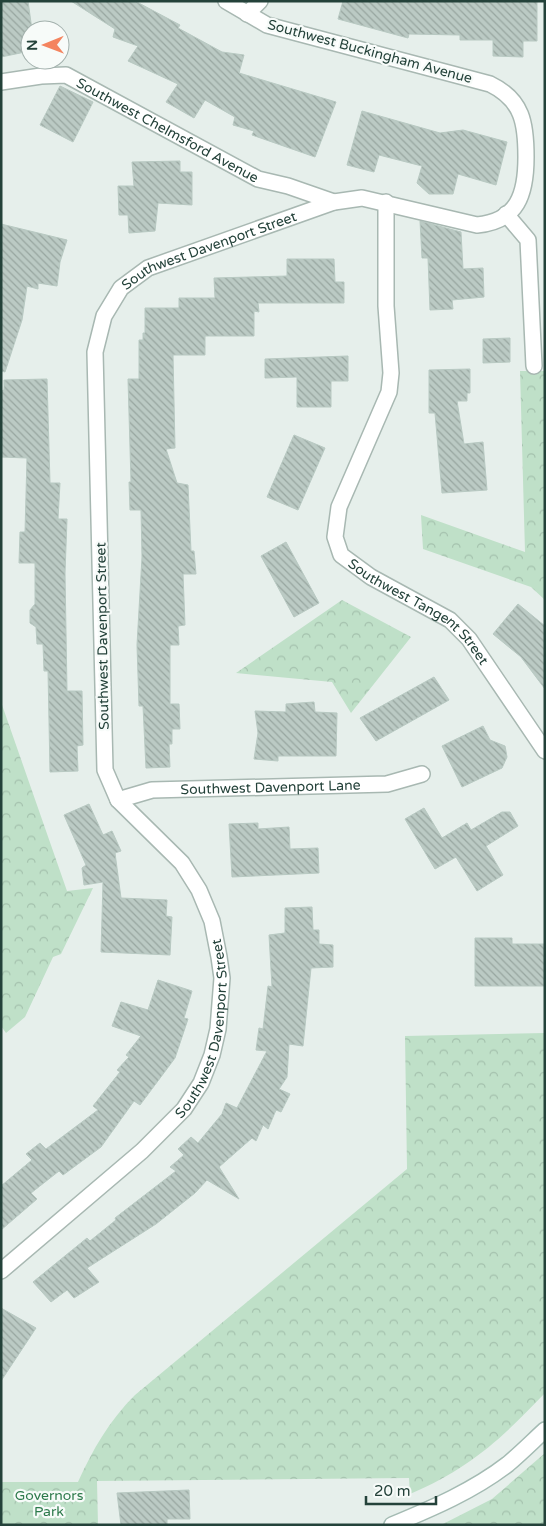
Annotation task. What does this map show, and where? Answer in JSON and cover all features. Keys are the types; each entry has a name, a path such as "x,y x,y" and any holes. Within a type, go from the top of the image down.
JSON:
{"street":[{"name":"Southwest Buckingham Avenue","path":"226,1 267,25 490,84 503,90 513,100 522,117 525,129 526,174 521,197 516,206 506,214"},
{"path":"247,14 260,1"},
{"name":"Southwest Chelmsford Avenue","path":"1,82 41,76 66,76 258,179 288,186 334,202"},
{"name":"Southwest Davenport Street","path":"1,1271 142,1152 184,1109 201,1083 212,1056 218,1029 222,978 212,921 199,890 182,863 118,800 105,770 95,352 104,316 121,288 148,268 334,202 362,198 386,202 468,225 486,224 506,214"},
{"name":"Southwest Tangent Street","path":"386,202 386,306 391,373 389,392 339,507 335,537 341,555 371,577 450,620 468,639 545,751"},
{"path":"506,214 528,240 534,366"},
{"name":"Southwest Davenport Lane","path":"118,800 152,790 387,784 422,774"},
{"path":"392,1525 452,1499 481,1482 508,1464 545,1430"}],"green space":[{"path":"520,371 545,371 545,600 531,587 423,549 421,515 525,552"},
{"path":"342,600 411,637 351,713 332,682 236,673"},
{"path":"1,702 67,891 93,888 61,954 53,957 25,1017 6,1033 1,1026"},
{"name":"Governors Park","path":"545,1033 545,1393 498,1439 450,1474 410,1494 409,1478 97,1481 98,1525 1,1525 1,1482 78,1482 102,1436 135,1395 407,1169 405,1036"},
{"path":"545,1453 545,1525 441,1525 492,1499"}],"building":[{"path":"1,1 28,1 31,20 20,20 20,53 1,57"},
{"path":"71,1 135,1 180,25 178,28 222,52 244,55 239,73 336,102 315,157 252,135 254,131 233,125 235,117 205,100 194,118 166,102 178,84 128,61 138,46 113,37 115,29"},
{"path":"343,1 537,1 537,41 523,41 523,57 493,56 493,40 460,40 460,35 409,34 408,38 338,19"},
{"path":"60,86 93,102 73,142 40,125"},
{"path":"362,111 440,133 463,130 507,142 496,185 458,174 453,194 429,194 417,183 422,166 379,155 374,172 347,165"},
{"path":"180,161 180,172 192,172 192,205 158,203 155,231 129,233 128,215 119,215 118,186 134,186 132,162"},
{"path":"420,221 461,232 463,269 483,268 484,297 452,300 453,309 430,310 428,258 422,258"},
{"path":"1,224 67,240 60,262 57,286 38,283 38,289 27,286 22,320 5,372 1,371"},
{"path":"287,259 334,259 335,282 344,282 344,303 258,303 259,312 254,311 254,336 205,336 205,355 173,355 175,448 166,449 177,483 188,485 191,551 194,551 196,574 183,574 185,625 178,626 179,645 170,645 170,704 179,704 180,729 172,729 172,744 169,744 170,767 146,768 143,706 139,706 137,645 142,557 141,510 130,510 128,379 139,379 139,340 143,340 143,333 145,333 145,308 179,308 179,298 215,298 214,278 287,276"},
{"path":"510,338 510,362 483,363 483,339"},
{"path":"348,356 348,381 331,381 331,407 297,407 297,377 265,378 265,359"},
{"path":"470,369 470,393 467,393 467,401 457,401 464,444 483,442 487,490 442,493 435,413 429,413 429,370"},
{"path":"47,379 50,483 60,483 58,519 67,519 65,573 67,691 82,691 83,745 77,746 78,771 50,772 48,671 44,671 43,644 37,644 36,627 30,623 30,610 35,604 35,563 19,563 20,532 25,532 27,458 1,457 1,391 4,390 4,380"},
{"path":"294,435 325,448 298,510 267,497"},
{"path":"286,542 319,603 294,617 261,556"},
{"path":"518,604 545,626 545,689 521,657 493,634"},
{"path":"434,677 449,700 376,741 360,718"},
{"path":"314,702 315,712 337,713 336,756 278,756 278,761 254,759 258,733 255,711 286,712 286,704"},
{"path":"483,726 490,740 505,746 507,757 502,768 462,787 442,746"},
{"path":"89,804 103,835 112,831 121,851 115,853 121,898 167,900 166,916 172,917 170,955 101,952 103,882 84,885 82,868 86,865 64,815"},
{"path":"424,808 442,838 467,823 471,830 502,812 510,812 518,826 486,846 503,875 477,891 456,857 435,869 405,819"},
{"path":"258,823 258,829 289,827 290,849 318,848 319,873 232,877 229,824"},
{"path":"312,907 313,930 319,930 319,944 333,945 333,967 311,968 303,1046 289,1044 287,1077 279,1089 290,1094 281,1112 276,1110 268,1129 263,1125 256,1141 252,1138 219,1167 239,1199 207,1180 195,1193 156,1224 87,1268 99,1282 74,1298 67,1290 51,1302 33,1282 87,1238 90,1241 116,1220 115,1218 176,1171 170,1167 184,1155 178,1149 191,1137 198,1143 222,1114 226,1103 237,1108 267,1051 256,1050 259,1028 263,1029 268,986 272,987 269,935 285,933 285,908"},
{"path":"475,938 512,938 512,944 545,944 545,986 475,986"},
{"path":"158,980 192,991 184,1018 188,1019 175,1058 140,1105 134,1101 101,1147 63,1175 59,1171 31,1193 37,1199 1,1230 1,1186 32,1160 26,1154 40,1143 46,1149 98,1110 93,1106 120,1072 117,1070 129,1057 126,1055 141,1036 112,1026 121,1002 148,1010"},
{"path":"1,1308 36,1328 1,1381"},
{"path":"189,1490 190,1519 167,1519 167,1525 121,1525 117,1493"}]}
